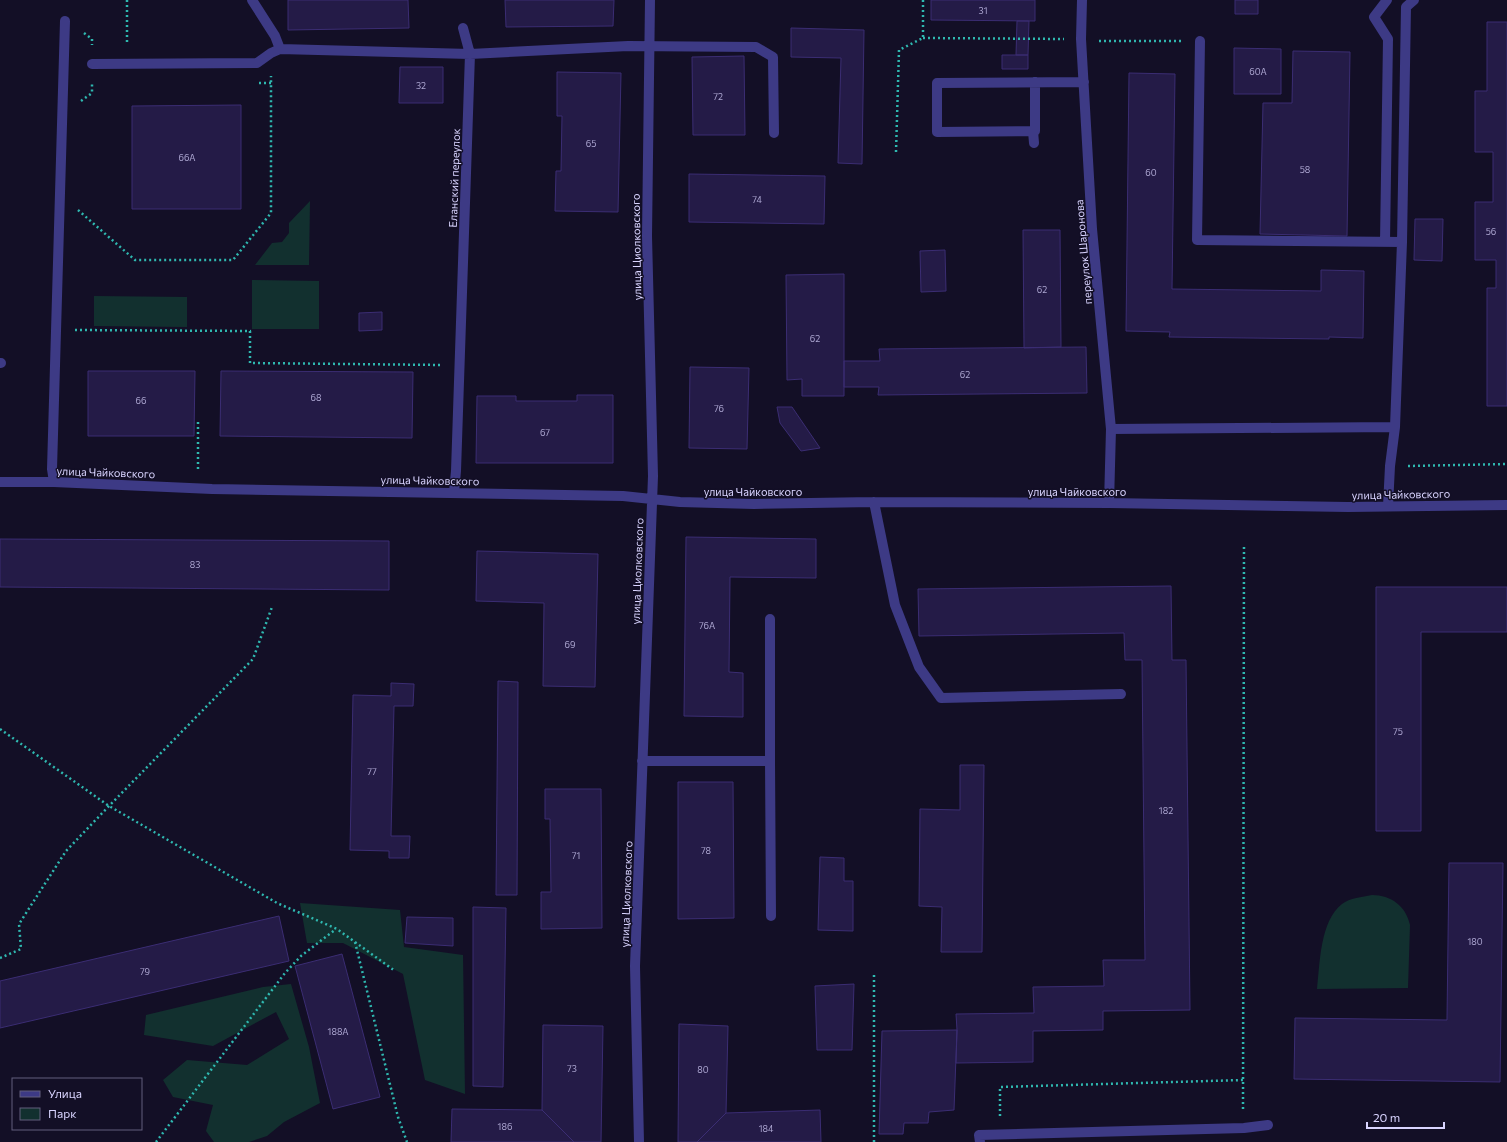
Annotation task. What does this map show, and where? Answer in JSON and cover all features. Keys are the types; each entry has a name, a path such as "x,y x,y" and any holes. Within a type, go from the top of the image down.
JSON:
{"street":[{"path":"252,0 275,36 275,51"},
{"name":"улица Циолковского","path":"639,1142 635,966 652,468 647,236 650,0"},
{"name":"переулок Шаронова","path":"1082,0 1081,39 1092,229 1111,429 1109,502"},
{"path":"1385,242 1388,39 1374,17 1387,0"},
{"path":"1388,506 1390,466 1395,428 1402,242 1406,7 1414,0"},
{"path":"54,482 52,469 65,21"},
{"name":"Еланский переулок","path":"454,492 460,365 470,54 463,28"},
{"path":"1200,41 1197,240 1402,242"},
{"path":"92,64 257,63 275,51 470,54 628,46 756,47 773,57 774,132"},
{"path":"1034,143 1035,82"},
{"path":"1033,131 937,132 937,83 1084,82"},
{"path":"1111,429 1395,428"},
{"name":"улица Чайковского","path":"0,482 54,482 212,488 623,496 680,502 754,504 874,502 1109,502 1348,507 1507,505"},
{"path":"874,502 895,606 919,667 941,698 1121,694"},
{"path":"770,619 771,916"},
{"path":"642,761 770,761"},
{"path":"980,1142 979,1135 1244,1128 1268,1125"}],"path":[{"path":"127,0 127,64"},
{"path":"923,0 923,38"},
{"path":"896,152 899,50 923,38 1200,41"},
{"path":"74,206 135,260 233,260 271,213 275,51"},
{"path":"72,330 250,331 250,363 460,365"},
{"path":"198,420 198,470"},
{"path":"1390,466 1507,464"},
{"path":"1000,1087 1242,1080 1244,546"},
{"path":"0,958 21,950 19,924 66,851 253,659 272,607"},
{"path":"0,729 109,806 277,903 337,929 395,971"},
{"path":"156,1142 285,973 300,956 337,929"},
{"path":"354,942 398,1117 407,1142"},
{"path":"874,974 874,1142"}],"green space":[{"path":"310,201 309,265 255,265 272,243 282,242 289,233 289,223"},
{"path":"252,280 319,281 319,329 252,329"},
{"path":"94,296 187,297 187,327 94,326"},
{"path":"1372,895 1391,899 1401,907 1408,918 1410,925 1408,988 1317,989 1322,943 1329,921 1335,911 1345,902"},
{"path":"300,903 400,910 404,947 463,955 465,1094 425,1080 403,974 343,943 307,943"},
{"path":"291,984 309,1047 320,1103 284,1122 267,1136 249,1142 214,1142 206,1131 213,1105 173,1097 163,1080 187,1060 247,1065 289,1039 276,1012 213,1046 144,1035 146,1015 263,987"}],"building":[{"path":"288,0 408,0 409,28 288,30"},
{"path":"505,0 614,0 613,26 506,27"},
{"path":"931,0 1035,0 1035,21 931,20"},
{"path":"1235,0 1258,0 1258,14 1235,14"},
{"path":"1017,21 1029,21 1028,55 1016,55"},
{"path":"1487,22 1507,22 1507,406 1487,406 1487,288 1496,288 1496,260 1475,260 1475,202 1493,202 1493,152 1475,152 1475,91 1487,91"},
{"path":"791,28 864,30 862,164 838,163 841,58 791,57"},
{"path":"1234,48 1281,49 1281,94 1234,94"},
{"path":"1293,51 1350,52 1347,236 1260,234 1263,103 1292,103"},
{"path":"1002,55 1028,55 1028,69 1002,69"},
{"path":"744,56 745,135 693,135 692,57"},
{"path":"400,67 443,67 443,103 399,103"},
{"path":"557,72 621,73 618,212 555,211 556,171 561,171 562,116 557,116"},
{"path":"1129,73 1175,74 1172,289 1321,291 1321,270 1364,271 1363,338 1169,337 1170,332 1126,331"},
{"path":"241,105 241,209 132,209 132,106"},
{"path":"689,174 825,176 824,224 689,222"},
{"path":"1415,219 1443,219 1442,261 1414,260"},
{"path":"1023,230 1060,230 1061,347 1024,348"},
{"path":"945,250 946,291 921,292 920,251"},
{"path":"844,274 844,396 802,396 802,379 787,380 786,275"},
{"path":"382,312 382,330 359,331 359,313"},
{"path":"1086,347 1087,393 878,395 879,387 844,387 844,361 880,361 879,349"},
{"path":"690,367 749,368 747,449 689,448"},
{"path":"88,371 195,371 194,436 88,436"},
{"path":"221,371 413,372 412,438 220,436"},
{"path":"577,395 613,395 613,463 476,463 477,396 516,396 516,401 577,401"},
{"path":"777,407 792,407 820,448 801,451 780,423"},
{"path":"686,537 816,539 816,578 730,577 729,672 743,673 743,717 684,716"},
{"path":"0,539 389,541 389,590 0,587"},
{"path":"477,551 598,554 595,687 543,686 544,603 476,601"},
{"path":"1171,586 1172,660 1186,660 1190,1010 1103,1011 1103,1030 1033,1031 1033,1062 956,1063 956,1014 1034,1013 1033,987 1104,986 1103,960 1145,960 1142,660 1125,660 1124,633 919,636 918,589"},
{"path":"1376,587 1507,587 1507,632 1421,632 1421,831 1376,831"},
{"path":"498,681 518,682 517,895 496,895"},
{"path":"391,683 414,684 413,706 394,706 391,836 410,836 409,858 389,858 389,851 350,850 353,695 391,696"},
{"path":"960,765 984,765 982,952 941,952 942,907 919,906 920,809 960,810"},
{"path":"678,782 733,782 734,918 678,919"},
{"path":"545,789 601,789 602,928 541,929 541,892 551,892 550,819 545,819"},
{"path":"820,857 844,858 844,881 853,881 853,931 818,930"},
{"path":"1449,863 1503,863 1500,1082 1294,1079 1295,1018 1447,1020"},
{"path":"473,907 506,908 503,1087 473,1086"},
{"path":"279,916 289,961 0,1028 0,981"},
{"path":"407,917 453,918 453,946 405,943"},
{"path":"342,954 380,1097 333,1109 295,966"},
{"path":"854,984 852,1050 817,1050 815,986"},
{"path":"679,1024 728,1026 726,1113 697,1142 678,1142"},
{"path":"543,1025 603,1026 601,1142 574,1142 542,1110"},
{"path":"957,1030 954,1110 929,1112 928,1123 904,1123 903,1134 879,1134 882,1031"},
{"path":"452,1109 542,1110 574,1142 451,1142"},
{"path":"820,1110 821,1142 697,1142 726,1113"}]}
